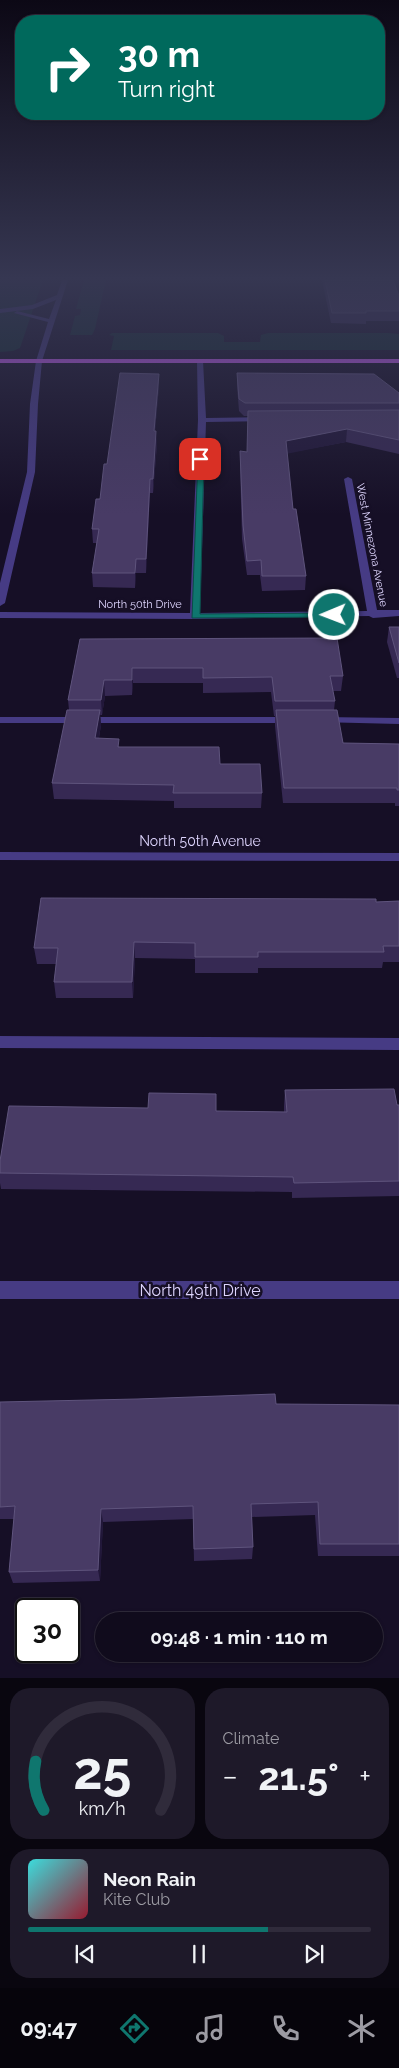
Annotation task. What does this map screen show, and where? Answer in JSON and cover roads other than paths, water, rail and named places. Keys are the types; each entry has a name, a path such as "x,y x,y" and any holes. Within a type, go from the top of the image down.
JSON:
{"main road":[{"path":"0,361 399,361"}],"street":[{"path":"0,603 31,472 34,404 39,361"},
{"path":"195,616 202,420 200,361"},
{"path":"202,420 271,419"},
{"name":"West Minnezona Avenue","path":"348,479 373,615"},
{"name":"North 50th Drive","path":"0,615 195,616 373,615 399,613"},
{"path":"0,720 399,721"},
{"name":"North 50th Avenue","path":"0,856 399,857"},
{"path":"0,1042 399,1044"},
{"name":"North 49th Drive","path":"0,1290 399,1290"}]}
